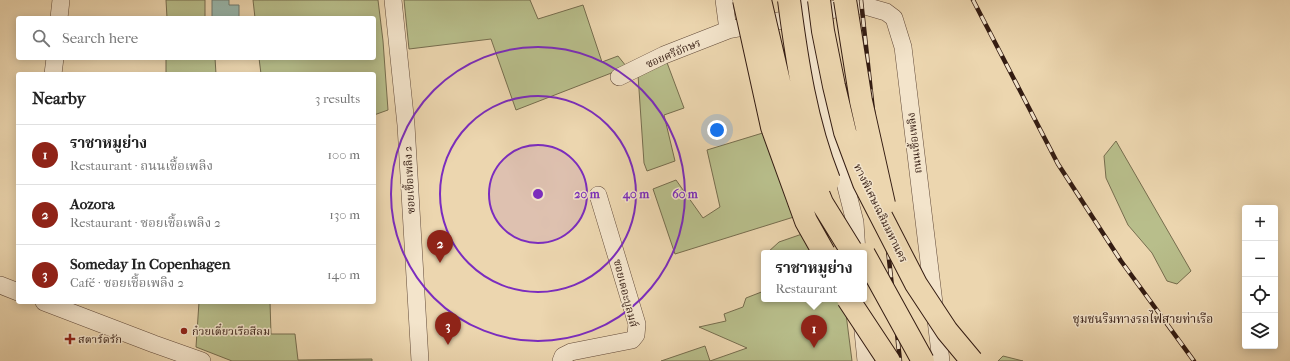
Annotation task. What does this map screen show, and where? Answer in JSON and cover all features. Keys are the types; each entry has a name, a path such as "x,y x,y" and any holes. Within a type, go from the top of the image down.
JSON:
{"highway":[{"path":"744,0 772,127 806,220 822,250"},
{"path":"760,0 788,120 822,203 851,250"},
{"path":"789,0 806,110 818,153 842,213 862,250"},
{"path":"845,0 861,101 893,240"},
{"name":"ทางพิเศษเฉลิมมหานคร","path":"809,5 823,31 845,132 864,183 916,284 947,331 972,361"},
{"path":"867,258 923,361"},
{"path":"867,275 881,298 933,361"},
{"path":"857,302 889,361"}],"street":[{"path":"59,16 61,0"},
{"name":"ซอยเชื้อเพลิง 2","path":"393,0 405,122 420,361"},
{"path":"724,0 728,30 809,5"},
{"path":"809,5 796,67 797,116 800,133 833,218 843,250"},
{"path":"809,5 816,69 855,222 857,250"},
{"name":"ถนนเชื้อเพลิง","path":"809,5 844,7 862,5 886,12 894,18 903,47 941,361"},
{"name":"ซอยศรีอักษร","path":"618,77 664,55 728,30"},
{"path":"53,72 55,60"},
{"name":"ซอยเดอะบูลมส์","path":"561,361 563,356 571,352 632,340 636,334 636,324 632,306 598,195"},
{"path":"0,285 16,291"},
{"path":"856,302 866,361"},
{"path":"49,304 202,361"}],"green space":[{"path":"166,0 205,0 205,16 167,16"},
{"path":"253,0 378,0 383,41 388,110 376,114 376,72 261,72 259,60 376,60 376,16 255,16"},
{"path":"404,0 530,0 538,19 583,5 602,62 618,56 626,66 516,110 491,39 409,49"},
{"path":"166,60 215,60 216,72 166,72"},
{"path":"666,60 684,108 664,115 675,161 647,171 644,163 638,75"},
{"path":"766,132 797,216 675,254 653,189 676,180 703,218 720,207 707,150"},
{"path":"1116,141 1191,271 1177,284 1167,281 1152,253 1128,225 1106,178 1104,156"},
{"path":"805,233 814,250 770,250 779,242"},
{"path":"761,292 761,302 840,302 846,314 852,361 710,361 747,348 699,327 726,321 724,314 743,307 746,298"},
{"path":"199,304 270,304 271,334 295,334 298,360 372,359 372,361 232,361 196,347"},
{"path":"705,346 710,361 661,361"},
{"path":"1003,356 1023,361 998,361"}],"water":[{"path":"212,0 229,0 229,5 239,5 239,16 212,16"}],"railway":[{"path":"861,0 900,361"},
{"path":"973,0 1058,164 1121,261 1194,361"}],"place":[{"name":"Aozora","path":"440,263"},
{"name":"ก๋วยเตี๋ยวเรือสีลม","path":"184,331"},
{"name":"สตาร์ดรัก","path":"70,339"},
{"name":"Someday In Copenhagen","path":"448,345"},
{"name":"ราชาหมูย่าง","path":"814,348"}],"district":[{"name":"ชุมชนริมทางรถไฟสายท่าเรือ","path":"1143,319"}]}
